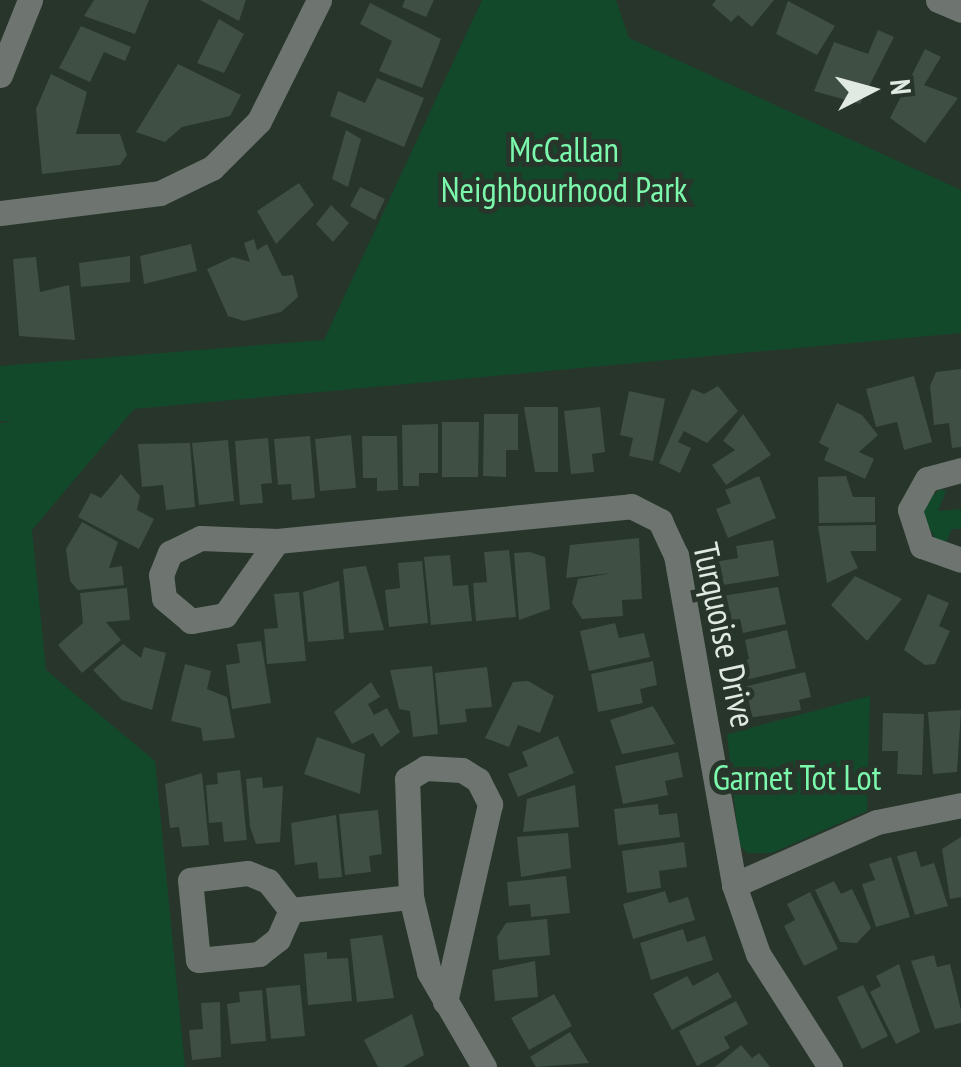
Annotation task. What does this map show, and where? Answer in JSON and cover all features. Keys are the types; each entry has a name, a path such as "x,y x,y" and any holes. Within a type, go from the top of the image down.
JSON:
{"street":[{"path":"0,75 30,0"},
{"path":"0,213 160,192 212,168 259,121 319,0"},
{"path":"961,470 927,479 910,510 922,546 961,560"},
{"name":"Turquoise Drive","path":"277,541 225,615 191,621 164,598 164,564 178,545 201,538 277,541 631,506 660,521 676,555 734,885 758,954 830,1067"},
{"path":"445,1002 490,804 478,780 462,770 425,768 407,779 411,897 422,953 445,1002 484,1067"},
{"path":"734,885 877,822 961,806"},
{"path":"248,873 268,881 290,910 278,939 259,954 198,960 190,880 248,873"},
{"path":"290,910 411,897"}],"green space":[{"name":"McCallan Neighbourhood Park","path":"482,0 616,0 629,38 961,190 961,333 134,409 32,530 46,670 155,761 185,1067 0,1067 0,423 13,421 0,421 0,366 324,340"},
{"path":"940,489 946,491 938,511 961,509 961,529 952,529 942,551 919,509"},
{"name":"Garnet Tot Lot","path":"870,696 867,811 772,853 747,853 739,844 727,734"}],"building":[{"path":"94,0 149,0 135,34 84,16"},
{"path":"200,0 246,0 239,21"},
{"path":"405,0 434,0 426,17 402,7"},
{"path":"716,0 774,0 752,27 738,15 731,22 712,5"},
{"path":"788,1 835,26 817,55 776,34"},
{"path":"370,3 441,39 422,88 379,71 392,41 360,24"},
{"path":"219,19 244,34 224,73 197,63"},
{"path":"81,26 131,47 125,61 104,52 90,82 59,68"},
{"path":"878,30 894,37 860,104 814,91 834,42 868,54"},
{"path":"925,49 941,57 924,85 958,98 925,143 890,118"},
{"path":"178,64 241,95 230,116 182,127 165,142 136,132"},
{"path":"51,74 87,92 76,134 120,134 127,155 120,165 42,174 36,109"},
{"path":"377,78 424,98 404,147 330,116 338,91 365,103"},
{"path":"346,130 361,139 348,187 332,179"},
{"path":"299,183 314,205 276,244 257,211"},
{"path":"360,187 385,199 375,220 350,206"},
{"path":"331,205 349,223 333,242 316,224"},
{"path":"254,239 257,250 267,244 282,276 293,275 298,297 281,312 244,321 228,316 207,269 233,257 250,262 244,243"},
{"path":"191,244 197,271 144,284 140,256"},
{"path":"130,256 130,282 81,287 79,263"},
{"path":"36,257 40,292 69,285 75,340 19,336 13,259"},
{"path":"961,369 961,447 952,448 949,423 934,425 930,386 936,372"},
{"path":"914,376 932,442 904,450 897,422 876,427 866,389"},
{"path":"718,386 738,411 707,443 684,431 678,442 691,448 680,473 659,463 692,389 704,394"},
{"path":"629,391 665,399 653,461 629,456 633,438 620,435"},
{"path":"837,403 862,415 878,435 859,452 874,459 865,479 824,460 829,448 819,443"},
{"path":"524,407 558,407 558,472 535,472"},
{"path":"600,407 605,452 592,454 594,472 571,474 564,411"},
{"path":"484,414 518,414 518,450 506,450 506,477 483,476"},
{"path":"743,414 771,455 726,485 712,465 735,450 723,441"},
{"path":"442,422 479,422 478,477 442,477"},
{"path":"438,424 438,473 419,473 419,486 403,486 402,425"},
{"path":"351,435 356,488 320,491 315,439"},
{"path":"310,436 315,498 292,500 291,484 278,485 274,439"},
{"path":"362,436 397,436 398,490 377,491 377,478 363,478"},
{"path":"268,438 272,483 261,484 263,503 240,505 235,441"},
{"path":"228,440 234,501 199,505 192,443"},
{"path":"190,443 195,507 166,510 163,485 142,487 138,444"},
{"path":"121,474 140,496 137,510 154,519 139,549 78,517 91,493 101,498"},
{"path":"759,476 776,518 728,538 716,509 731,503 725,490"},
{"path":"846,476 853,497 875,497 875,522 819,523 818,477"},
{"path":"82,522 118,542 109,568 122,566 124,585 78,590 70,581 66,549"},
{"path":"876,525 876,551 850,551 858,568 827,583 818,526"},
{"path":"639,538 642,599 622,600 623,616 582,619 572,603 578,579 612,573 566,578 570,545"},
{"path":"773,540 779,576 717,586 714,562 738,558 736,546"},
{"path":"509,550 516,617 476,621 473,583 487,582 484,552"},
{"path":"530,552 545,557 550,609 519,620 514,553"},
{"path":"450,555 453,586 468,585 472,621 431,625 424,557"},
{"path":"422,561 428,623 389,627 385,590 400,588 398,563"},
{"path":"366,566 384,630 349,633 343,569"},
{"path":"855,576 902,599 867,641 831,605"},
{"path":"339,581 344,639 308,642 303,592"},
{"path":"778,587 786,624 743,633 740,619 722,622 716,597"},
{"path":"127,588 130,620 106,622 121,640 82,673 58,645 83,623 80,593"},
{"path":"299,592 306,661 267,664 264,629 278,628 274,594"},
{"path":"928,594 949,603 939,626 950,631 935,664 925,665 904,650"},
{"path":"615,623 619,638 644,633 650,657 589,671 580,631"},
{"path":"787,630 796,668 733,683 728,664 749,659 745,640"},
{"path":"261,641 271,703 232,709 226,665 240,663 237,644"},
{"path":"123,644 141,658 144,647 166,653 152,710 122,700 93,670"},
{"path":"653,661 657,685 640,689 643,703 598,712 591,674"},
{"path":"185,664 211,671 207,689 227,697 235,738 203,741 201,728 171,721"},
{"path":"432,666 438,734 413,737 410,711 399,709 390,670"},
{"path":"487,667 492,707 465,709 467,722 440,725 435,673"},
{"path":"805,672 811,697 799,700 801,710 748,718 740,688"},
{"path":"528,681 554,696 540,733 518,725 509,747 485,738 513,682"},
{"path":"371,682 380,697 368,704 374,715 387,708 400,732 381,747 373,733 352,744 334,712"},
{"path":"653,706 675,744 622,754 610,720"},
{"path":"961,710 957,772 933,774 928,712"},
{"path":"883,713 924,714 922,775 897,774 898,751 882,751"},
{"path":"558,736 574,773 518,797 508,774 528,766 522,752"},
{"path":"317,737 365,754 360,794 304,774"},
{"path":"678,752 683,777 665,781 668,795 623,804 615,766"},
{"path":"240,770 247,840 224,842 222,822 209,823 206,785 218,784 217,773"},
{"path":"202,773 209,845 182,847 179,827 170,828 165,784"},
{"path":"262,777 263,788 283,786 280,842 256,844 250,827 246,779"},
{"path":"575,785 579,827 523,832 527,799"},
{"path":"658,804 659,815 677,813 680,837 618,845 614,809"},
{"path":"378,810 382,854 369,856 371,872 345,875 339,814"},
{"path":"336,815 342,877 319,879 317,862 295,865 291,823"},
{"path":"568,833 571,868 521,877 517,837"},
{"path":"961,837 961,897 950,899 942,849"},
{"path":"684,842 687,867 659,871 661,888 627,893 622,851"},
{"path":"916,851 921,867 934,863 948,906 915,915 897,856"},
{"path":"891,857 910,917 876,927 862,884 875,880 869,864"},
{"path":"566,876 570,913 531,917 530,904 509,906 507,882"},
{"path":"834,881 841,894 852,889 871,928 857,943 840,942 815,890"},
{"path":"665,891 669,903 688,897 695,920 633,939 623,904"},
{"path":"810,892 838,949 804,966 784,926 795,920 787,904"},
{"path":"547,919 550,955 499,960 497,937 506,923"},
{"path":"683,929 687,942 705,936 713,960 651,980 640,943"},
{"path":"382,935 394,998 357,1002 350,939"},
{"path":"327,952 327,959 348,958 352,1001 308,1005 304,954"},
{"path":"934,955 937,967 950,964 961,1010 961,1023 935,1029 911,961"},
{"path":"535,961 538,997 495,1001 492,970"},
{"path":"899,964 920,1032 896,1044 870,992 881,986 876,976"},
{"path":"718,972 732,997 672,1030 653,994 687,976 693,986"},
{"path":"300,985 305,1036 271,1039 266,988"},
{"path":"863,985 888,1036 862,1049 837,997"},
{"path":"262,990 266,1041 231,1044 227,1004 240,1002 239,992"},
{"path":"554,994 572,1026 529,1050 511,1018"},
{"path":"736,1001 748,1024 724,1037 730,1048 697,1066 679,1031"},
{"path":"220,1002 221,1057 192,1060 189,1030 203,1029 201,1003"},
{"path":"412,1014 424,1055 403,1067 378,1067 364,1040"},
{"path":"570,1032 589,1063 536,1067 530,1057"},
{"path":"741,1045 752,1058 759,1053 770,1067 715,1067"}]}
